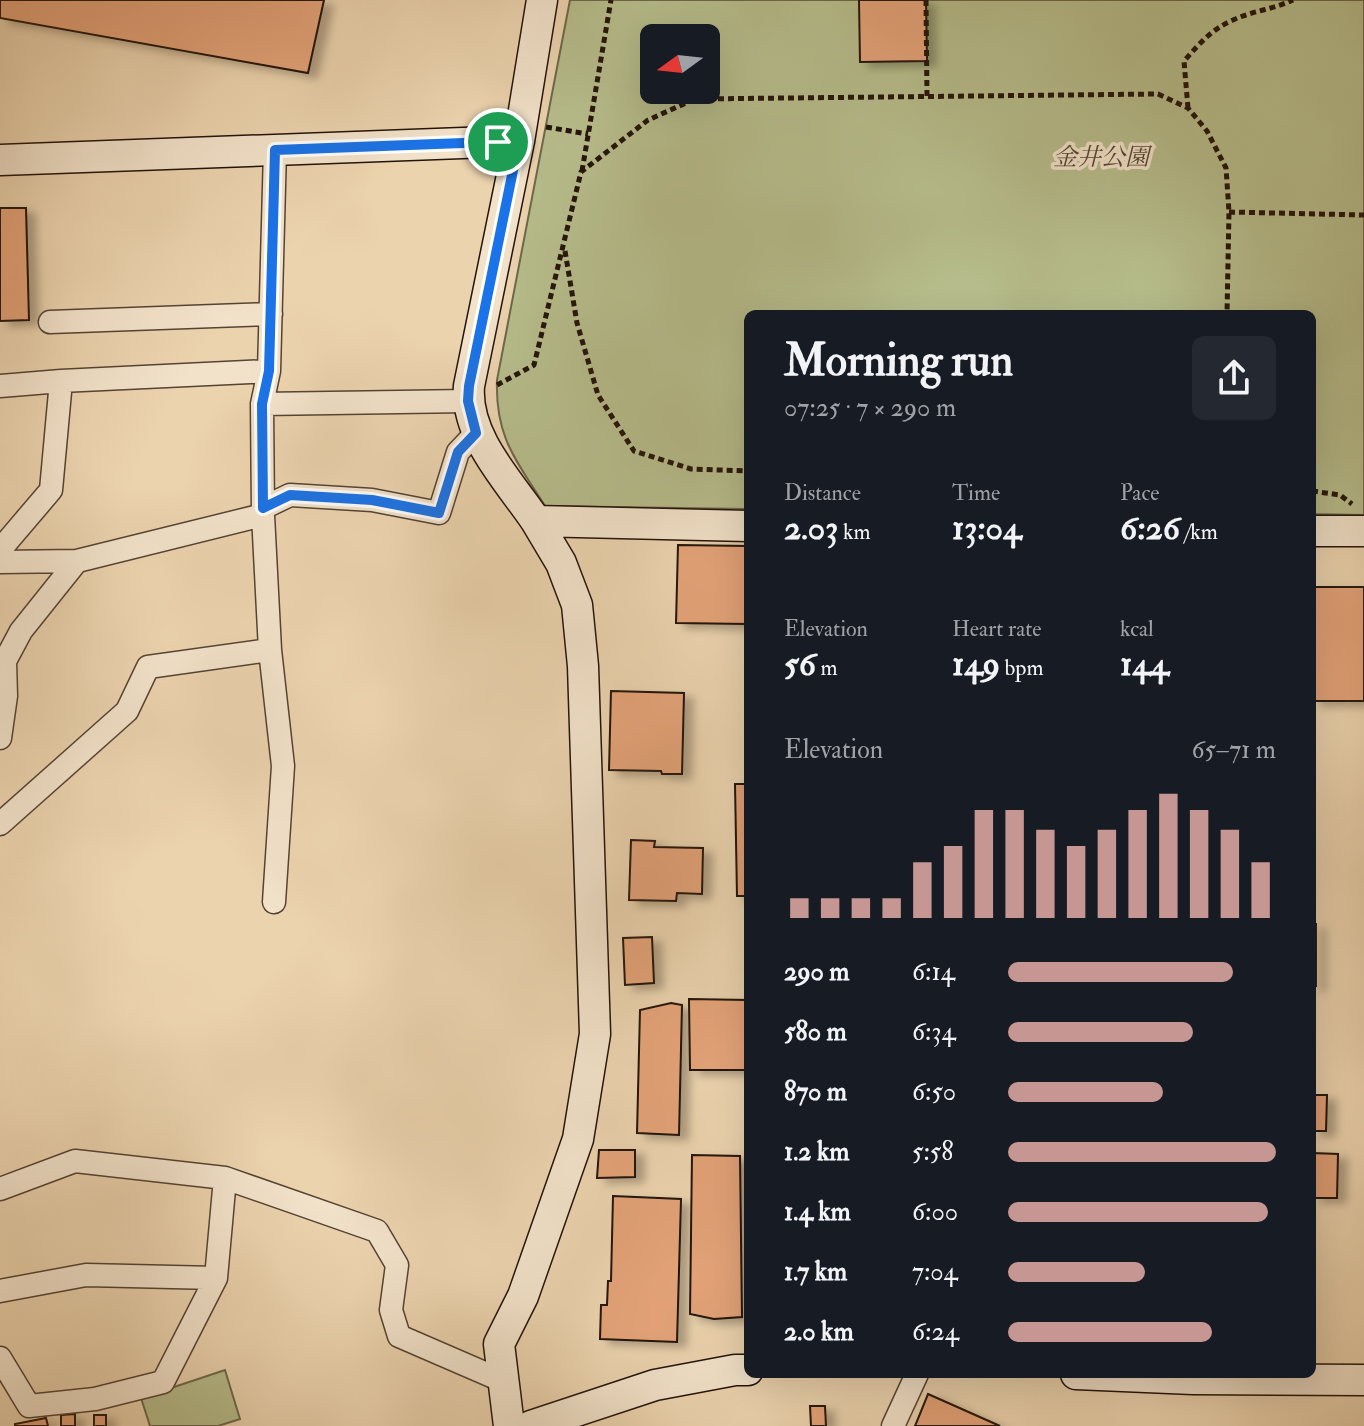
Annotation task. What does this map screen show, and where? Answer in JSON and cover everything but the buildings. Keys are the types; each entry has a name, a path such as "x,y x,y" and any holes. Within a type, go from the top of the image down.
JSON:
{"street":[{"path":"509,1426 499,1344 523,1296 578,1139 595,1034 583,666 577,605 561,563 476,433 468,401 542,0"},
{"path":"0,160 275,150 520,132"},
{"path":"274,902 283,766 270,650 263,511 262,404 269,371 275,150"},
{"path":"50,322 271,314"},
{"path":"0,386 269,371"},
{"path":"0,550 51,490 61,381"},
{"path":"262,404 468,401"},
{"path":"0,562 77,561 263,511 290,495 372,500 439,513 458,452 476,433"},
{"path":"536,521 744,526"},
{"path":"1316,531 1364,531"},
{"path":"0,738 6,696 5,661 21,631 77,561"},
{"path":"0,824 127,711 148,667 270,650"},
{"path":"0,1189 75,1161 225,1178 377,1231 397,1265 391,1310 399,1336 503,1381"},
{"path":"0,1358 29,1406 95,1399 163,1382 216,1278 225,1178"},
{"path":"0,1291 86,1275 216,1278"},
{"path":"531,1426 655,1385 744,1370"},
{"path":"893,1426 915,1378"},
{"path":"1170,1378 1364,1380"}],"path":[{"path":"468,401 534,365 581,172 611,0"},
{"path":"926,0 927,98"},
{"path":"1188,108 1184,61 1206,36 1233,20 1293,0"},
{"path":"581,172 648,120 695,99 1158,94 1188,108 1207,131 1226,168 1229,212 1227,310"},
{"path":"520,132 588,134"},
{"path":"1229,212 1364,215"},
{"path":"564,246 577,323 598,395 634,451 691,469 744,471"},
{"path":"1316,492 1340,495 1364,514"}],"green space":[{"name":"金井公園","path":"570,0 1364,0 1364,515 1316,514 1316,310 744,310 744,509 545,506 509,447 500,417 497,380"},
{"path":"225,1370 240,1419 218,1426 150,1426 141,1398"}],"route":[{"path":"519,141 469,386 468,401 476,433 458,452 439,513 372,500 290,495 263,508 262,404 269,371 275,150 498,142 519,141"}]}
